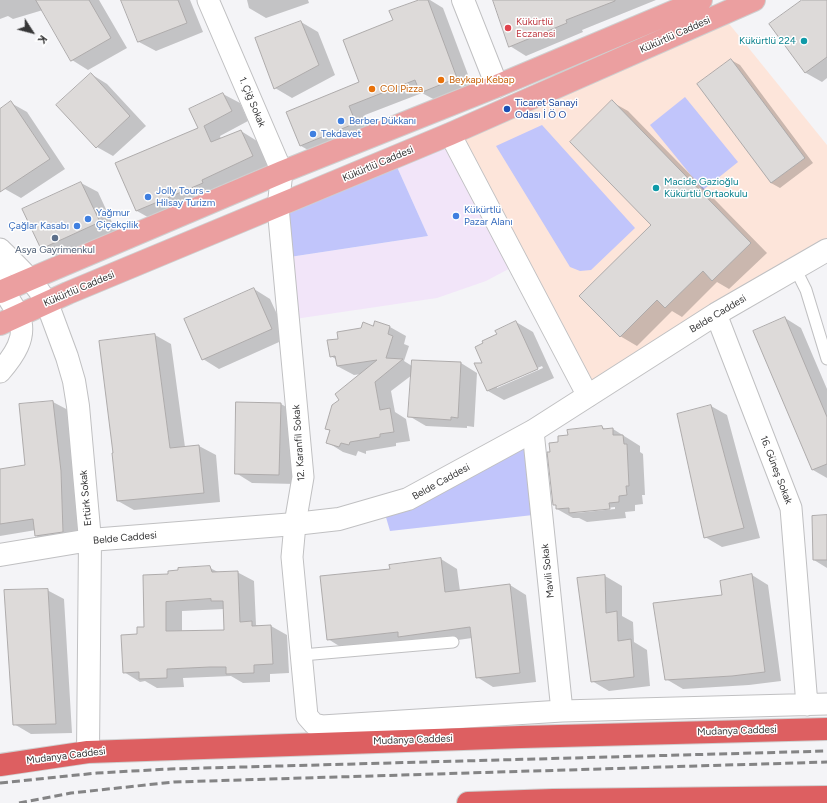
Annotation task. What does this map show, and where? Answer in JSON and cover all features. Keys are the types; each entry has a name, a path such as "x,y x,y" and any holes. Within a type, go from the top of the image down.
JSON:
{"highway":[{"name":"Mudanya Caddesi","path":"0,766 88,752 827,728"},
{"path":"468,803 554,800 827,796"}],"main road":[{"path":"1,286 31,280 282,172 497,86 701,0"},
{"name":"Kükürtlü Caddesi","path":"9,320 450,134 754,0"}],"street":[{"name":"1. Çiğ Sokak","path":"208,0 282,172 278,207"},
{"path":"463,0 497,86"},
{"path":"450,134 588,396"},
{"name":"12. Karanfil Sokak","path":"278,207 303,477 295,524 292,557 307,716 314,724 322,726 562,712"},
{"name":"Ertürk Sokak","path":"0,249 40,290 47,303 67,357 77,400 90,540 88,752"},
{"name":"Belde Caddesi","path":"0,555 90,540 295,524 339,519 408,499 534,431 716,314 827,250"},
{"path":"0,372 10,360 20,342 22,328 9,320 1,286"},
{"name":"16. Güneş Sokak","path":"716,314 791,508 817,704"},
{"name":"Mavili Sokak","path":"534,431 562,712"},
{"path":"562,712 817,704"}],"lane":[{"path":"795,268 806,290 827,359"},
{"path":"302,655 453,642"}],"shaded area":[{"path":"722,15 827,145 827,250 588,396 450,134"},
{"path":"685,97 738,162 703,190 650,125"},
{"path":"542,125 635,228 591,270 580,271 570,267 496,146"},
{"name":"Kükürtlü Pazar Alanı","path":"450,134 518,264 486,281 437,298 288,320 283,258 428,236 393,158"},
{"path":"393,158 428,236 283,258 278,207"},
{"path":"533,431 542,514 390,531 383,507"}],"building":[{"path":"36,0 89,0 111,38 71,61"},
{"path":"121,0 178,0 187,23 138,42"},
{"path":"419,0 428,0 457,78 420,93 415,80 349,106 356,123 300,146 286,112 359,82 343,40 393,20 389,11"},
{"path":"493,0 615,1 566,20 567,23 509,47"},
{"name":"Kükürtlü 224","path":"802,0 827,0 827,57 805,73 769,24"},
{"path":"301,21 319,65 274,89 255,38"},
{"path":"731,59 805,158 771,183 697,84"},
{"path":"91,73 130,116 96,148 56,105"},
{"path":"223,93 232,111 204,126 211,142 241,130 253,156 202,180 203,183 136,211 115,163 198,128 189,109"},
{"name":"Macide Gazioğlu Kükürtlü Ortaokulu","path":"612,100 751,243 712,281 703,271 665,308 657,300 620,337 579,296 651,225 570,142"},
{"path":"11,101 50,159 0,192 0,109"},
{"path":"81,182 100,222 41,249 22,209"},
{"path":"254,288 272,329 202,360 184,319"},
{"path":"785,317 827,417 827,464 812,470 753,331"},
{"path":"375,321 390,326 388,334 393,336 386,358 403,359 375,382 380,410 390,408 394,432 380,434 380,437 350,442 349,445 341,443 339,447 326,443 330,430 325,429 332,405 339,400 335,394 377,360 337,366 335,356 330,357 327,340 338,339 337,332 361,328 363,322 373,326"},
{"path":"516,321 538,369 487,391 474,363 482,363 475,347 483,343 482,341 497,334 495,331"},
{"path":"155,334 170,448 199,445 204,493 117,501 113,453 99,341"},
{"path":"412,360 461,362 458,418 451,417 451,420 408,417"},
{"path":"53,401 61,471 63,532 35,536 33,519 0,524 0,469 25,465 19,404"},
{"path":"236,402 281,403 279,475 235,474"},
{"path":"711,405 744,528 704,538 677,414"},
{"path":"602,426 603,429 613,428 613,435 623,435 624,444 627,444 629,486 626,486 627,495 619,496 619,502 609,503 610,509 569,513 569,508 556,509 556,505 553,505 547,452 550,452 549,443 558,442 558,436 568,435 567,430"},
{"path":"827,515 827,560 813,560 812,516"},
{"path":"441,558 445,592 510,584 520,673 476,678 470,627 398,637 398,632 327,640 320,576 390,569 389,565"},
{"path":"210,566 212,572 238,571 240,622 252,621 252,626 271,625 273,664 254,665 254,673 226,674 226,667 167,669 167,678 139,679 139,672 123,673 121,635 137,634 137,627 144,627 143,575 168,574 168,571 178,570 178,568","holes":["211,599 211,601 223,601 224,630 166,631 166,602"]},
{"path":"752,574 765,672 732,676 665,680 653,603 722,595 720,581"},
{"path":"605,575 606,613 617,611 618,641 631,639 634,677 591,682 577,578"},
{"path":"48,589 56,724 13,725 4,590"}],"railway":[{"path":"0,783 97,773 170,769 827,751"},
{"path":"19,803 71,793 174,782 827,762"}],"place":[{"name":"Kükürtlü Eczanesi","path":"508,28"},
{"name":"Kükürtlü 224","path":"804,41"},
{"name":"Beykapı Kebap","path":"441,80"},
{"name":"COI Pizza","path":"372,89"},
{"name":"Ticaret Sanayi Odası İ Ö O","path":"507,109"},
{"name":"Berber Dükkanı","path":"341,121"},
{"name":"Tekdavet","path":"313,134"},
{"name":"Macide Gazioğlu Kükürtlü Ortaokulu","path":"656,188"},
{"name":"Jolly Tours - Hilsay Turizm","path":"148,197"},
{"name":"Kükürtlü Pazar Alanı","path":"456,216"},
{"name":"Yağmur Çiçekçilik","path":"88,219"},
{"name":"Çağlar Kasabı","path":"77,226"},
{"name":"Asya Gayrimenkul","path":"55,238"}]}
